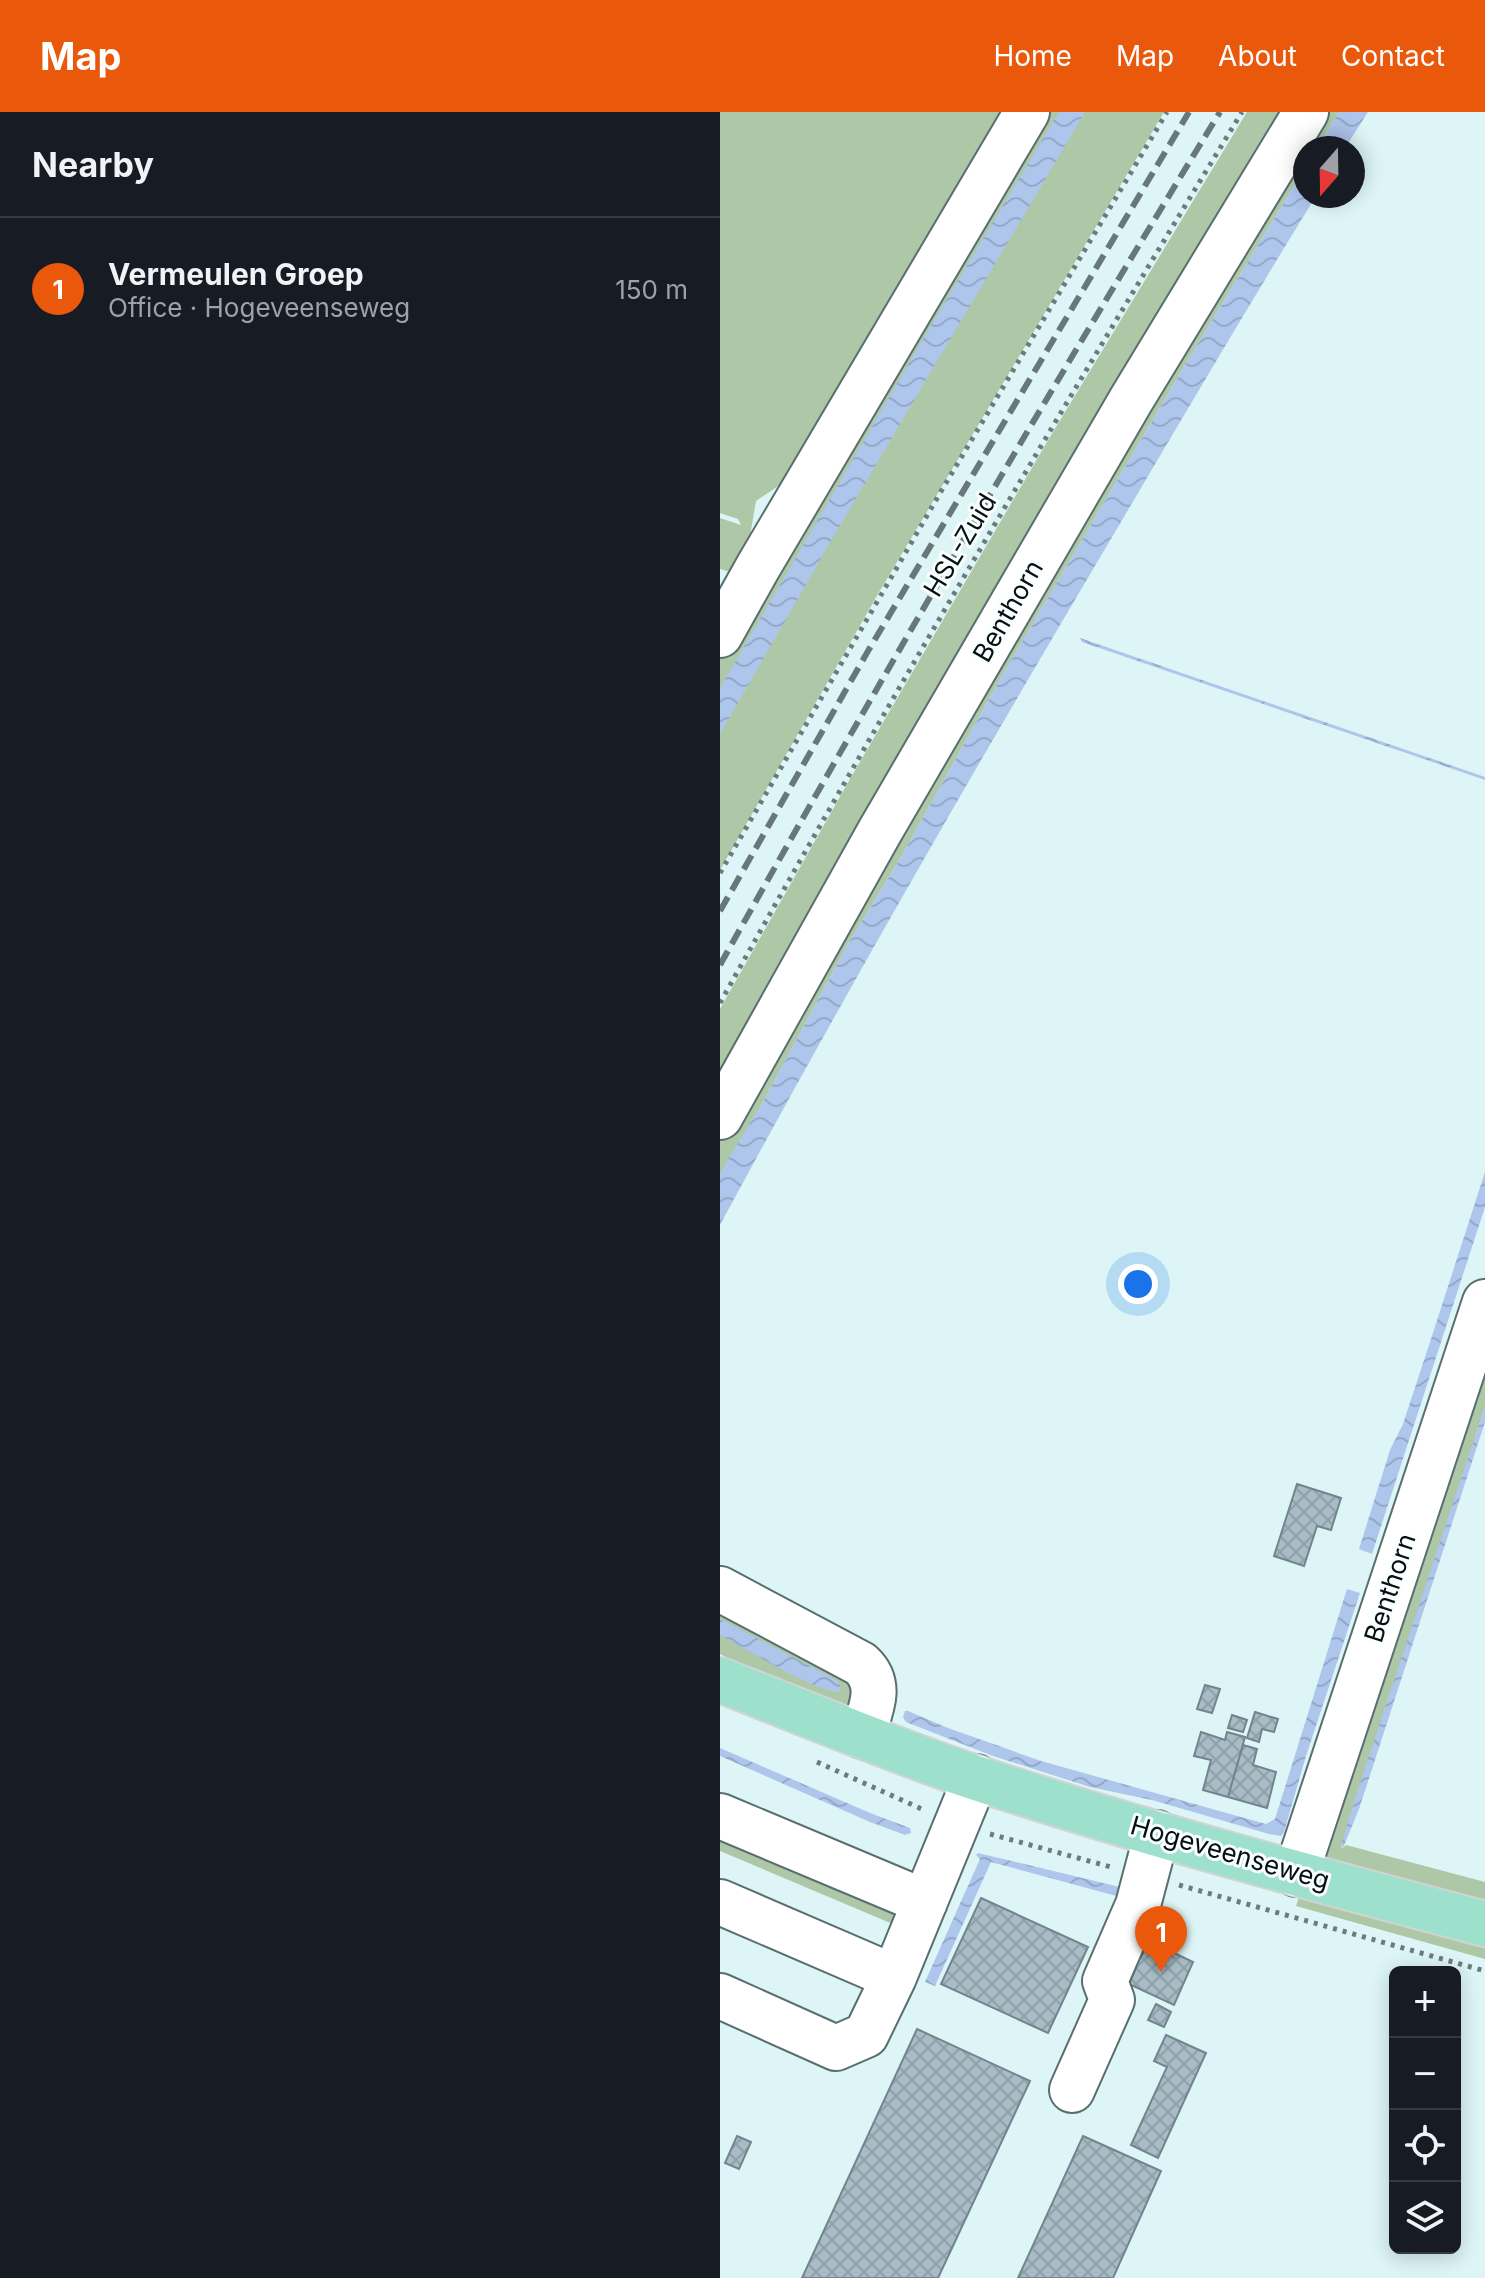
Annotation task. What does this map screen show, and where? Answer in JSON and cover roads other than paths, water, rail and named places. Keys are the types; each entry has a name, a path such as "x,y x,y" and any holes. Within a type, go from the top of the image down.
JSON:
{"main road":[{"name":"Hogeveenseweg","path":"720,1680 976,1777 1296,1874 1485,1924"}],"street":[{"path":"720,635 732,587 1027,112"},
{"name":"Benthorn","path":"720,1117 880,831 1107,440 1306,112"},
{"name":"Benthorn","path":"1296,1874 1485,1302"},
{"path":"720,1589 869,1671 874,1681 873,1694 862,1736"},
{"path":"720,1996 836,2048 866,2035 894,1977 976,1777"},
{"path":"720,1816 918,1917"},
{"path":"1072,2090 1112,2000 1105,1981 1138,1905 1157,1833"},
{"path":"720,1902 894,1977"}],"water":[{"path":"1059,112 1085,112 720,734 720,688"},
{"path":"1339,112 1368,112 1353,136 1324,136"},
{"path":"1293,188 1293,208 1309,208 956,804 720,1225 720,1174 725,1164 762,1104 848,944 900,859 1002,676"},
{"path":"1080,638 1485,777 1485,780 1082,642"},
{"path":"1485,1172 1485,1207 1372,1554 1359,1549"},
{"path":"1485,1407 1485,1422 1359,1809 1343,1848 1341,1845 1359,1786"},
{"path":"1347,1589 1360,1593 1281,1836 1152,1800 1090,1787 993,1756 906,1722 903,1717 908,1711 1041,1761 1266,1824 1275,1819"},
{"path":"720,1619 838,1681 839,1692 797,1677 720,1635"},
{"path":"720,1748 910,1828 911,1833 905,1835 870,1822 720,1756"},
{"path":"976,1855 1124,1888 1120,1897 991,1862 935,1986 925,1982 980,1859"}],"railway":[{"path":"720,911 868,651 1189,112"},
{"path":"720,965 966,536 1220,112"}],"place":[{"name":"Vermeulen Groep","path":"1161,1972"}]}
